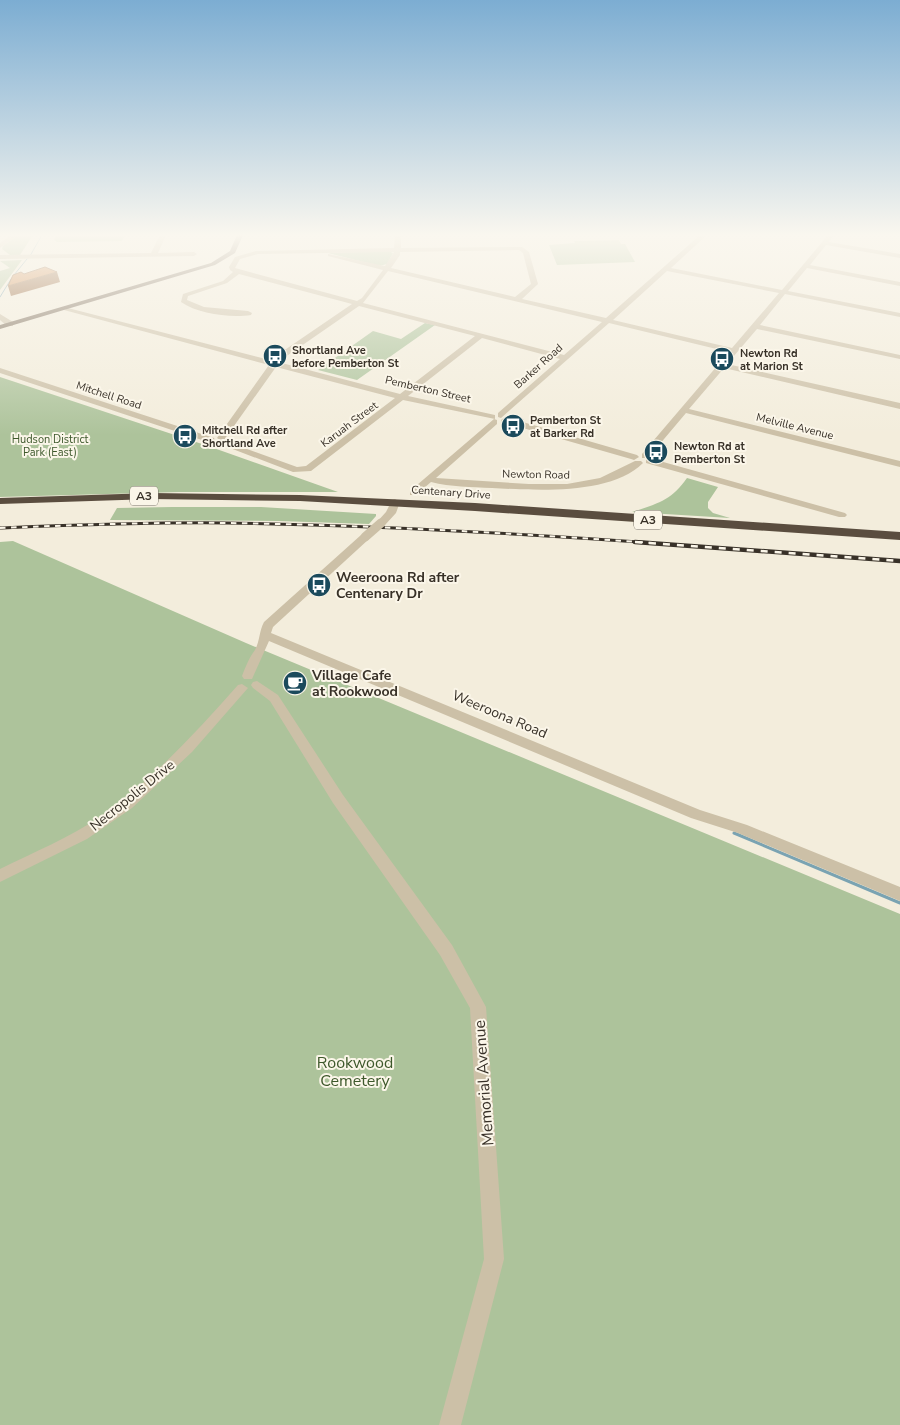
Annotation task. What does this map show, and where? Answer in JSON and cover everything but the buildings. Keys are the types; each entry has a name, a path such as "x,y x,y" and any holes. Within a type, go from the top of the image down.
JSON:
{"highway":[{"name":"Centenary Drive","path":"0,501 188,496 394,506 900,536"},
{"name":"Centenary Drive","path":"0,509 186,503 394,506 900,543"}],"main road":[{"path":"0,328 91,302"}],"street":[{"path":"184,302 218,311 248,313"},
{"path":"350,302 566,358"},
{"path":"221,441 273,363 362,302"},
{"path":"522,302 734,351"},
{"name":"Barker Road","path":"413,493 630,302"},
{"name":"Newton Road","path":"430,479 449,483 567,488 611,478 642,459 776,302"},
{"path":"832,302 900,315"},
{"name":"Pemberton Street","path":"67,309 403,397 498,419 842,515"},
{"path":"0,316 10,324"},
{"path":"755,326 900,357"},
{"name":"Karuah Street","path":"221,441 301,471 308,470 480,336"},
{"path":"722,365 900,406"},
{"name":"Mitchell Road","path":"0,370 211,440 221,441"},
{"name":"Melville Avenue","path":"684,410 900,464"},
{"path":"264,634 271,621 381,523 394,506"},
{"name":"Necropolis Drive","path":"0,876 82,834 120,808 173,764 250,681 261,656 260,651 264,634"},
{"name":"Weeroona Road","path":"264,634 696,814 751,833 900,894"},
{"name":"Memorial Avenue","path":"250,681 274,698 338,799 446,950 478,1007 494,1259 450,1425"}],"green space":[{"path":"425,323 435,325 357,380 318,370 373,331 401,339"},
{"name":"Hudson District Park (East)","path":"0,377 208,446 338,492 179,492 0,497"},
{"path":"687,478 718,487 708,502 708,508 713,513 730,518 632,512 670,496"},
{"path":"261,507 376,514 376,516 369,524 279,521 110,520 117,508"},
{"name":"Rookwood Cemetery","path":"13,541 246,643 900,914 900,1425 0,1425 0,542"}],"waterway":[{"path":"734,833 900,903"}],"railway":[{"path":"0,528 170,523 280,524 440,530 653,543"},
{"path":"635,542 900,561"}],"place":[{"name":"Shortland Ave before Pemberton St","path":"275,356"},
{"name":"Newton Rd at Marion St","path":"722,359"},
{"name":"Pemberton St at Barker Rd","path":"513,426"},
{"name":"Mitchell Rd after Shortland Ave","path":"185,436"},
{"name":"Newton Rd at Pemberton St","path":"656,452"},
{"name":"Weeroona Rd after Centenary Dr","path":"319,585"},
{"name":"Village Cafe at Rookwood","path":"295,683"}]}
